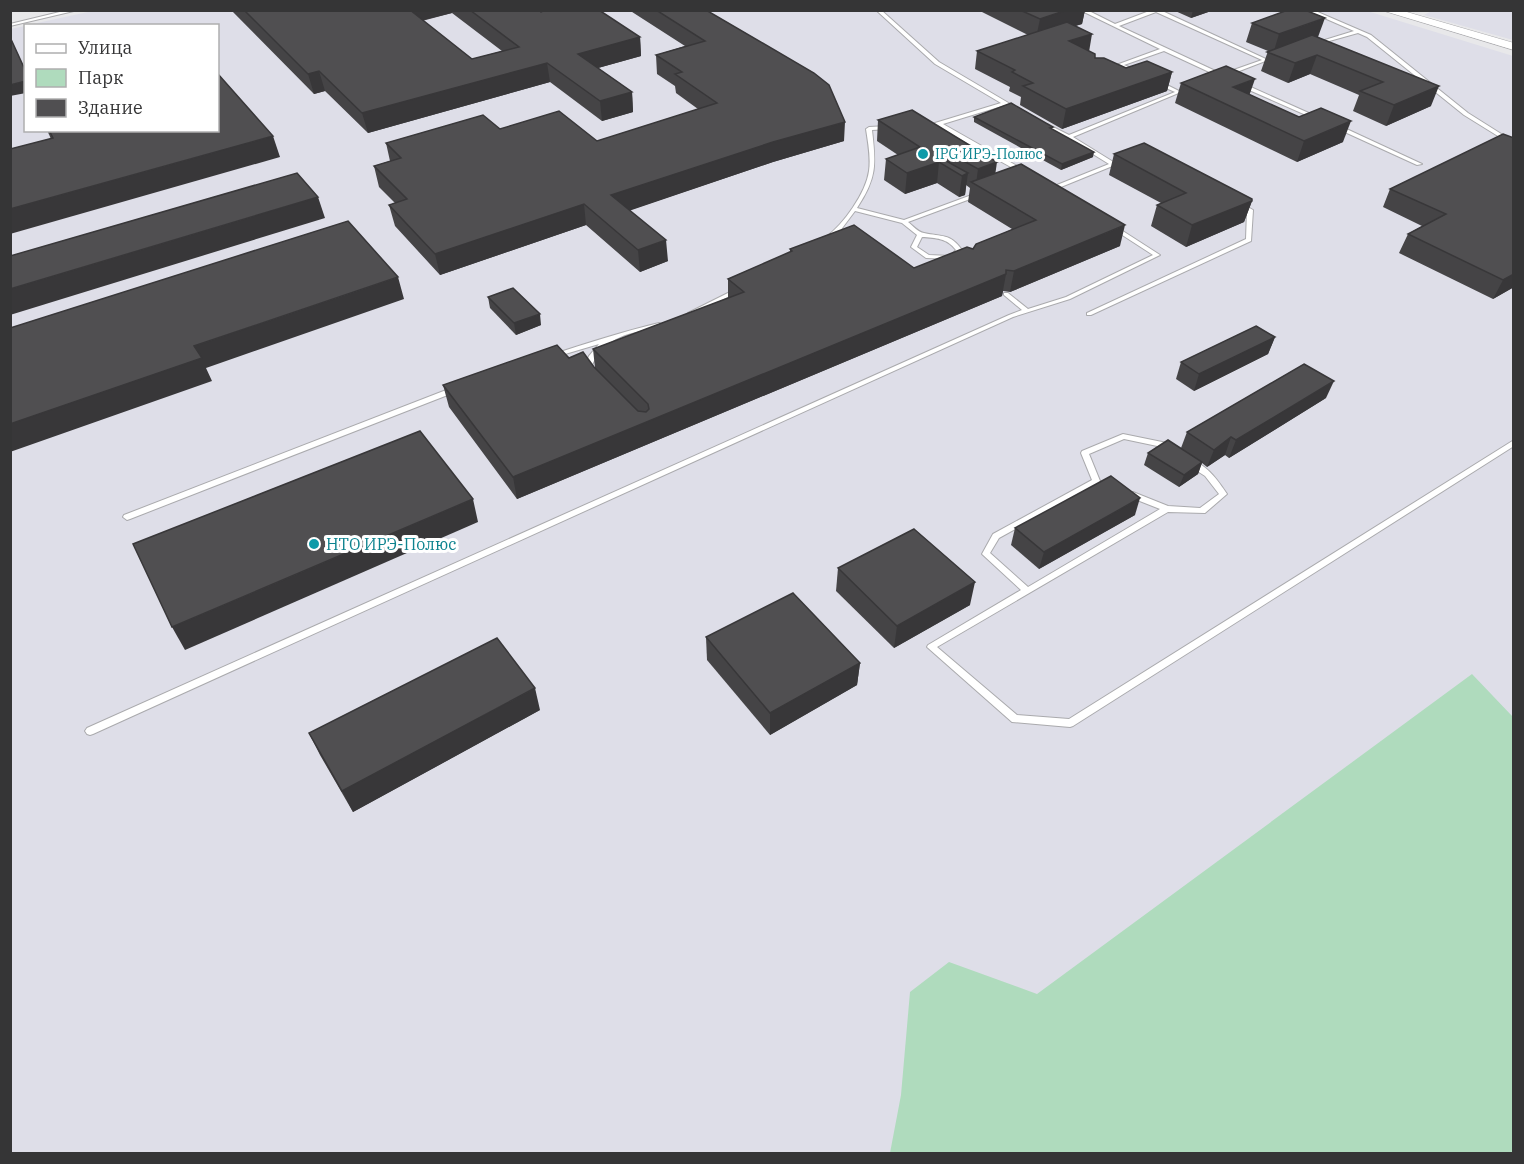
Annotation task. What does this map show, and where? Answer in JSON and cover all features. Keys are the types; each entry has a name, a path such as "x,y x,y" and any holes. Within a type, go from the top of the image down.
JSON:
{"street":[{"path":"1396,12 1514,47"}],"lane":[{"path":"10,25 76,10"},
{"path":"878,10 937,63 1027,115"},
{"path":"1082,10 1326,122"},
{"path":"1308,10 1360,31 1466,114 1514,145"},
{"path":"1114,26 1157,11 1266,60"},
{"path":"1308,47 1360,31"},
{"path":"1103,71 1164,49"},
{"path":"1211,80 1276,57"},
{"path":"1120,65 1140,74"},
{"path":"1150,78 1179,92"},
{"path":"1069,137 1190,88"},
{"path":"927,125 939,124 1006,104"},
{"path":"1037,120 1113,164"},
{"path":"939,124 1029,175 1018,179"},
{"path":"826,240 835,234 869,187 873,169 869,129 892,127"},
{"path":"1336,127 1419,164"},
{"path":"1054,188 1121,159"},
{"path":"1046,184 1063,194"},
{"path":"965,190 975,196"},
{"path":"904,222 986,192"},
{"path":"1089,314 1249,240 1250,210 1231,199"},
{"path":"854,210 904,222 920,235 944,236 954,242 959,250 952,258"},
{"path":"90,731 1000,321 1068,298 1157,255 1110,225"},
{"path":"920,235 914,247 928,257 952,258 961,262"},
{"path":"685,316 747,286"},
{"path":"1006,294 1027,311"},
{"path":"544,358 663,324"},
{"path":"594,376 587,367 591,356 607,339"},
{"path":"127,517 470,383"},
{"path":"1106,485 1096,481 1085,453 1123,436 1164,445 1208,474 1222,494 1202,511 1167,509 1116,489"},
{"path":"1167,509 931,647 1015,719 1070,723 1514,442"},
{"path":"1027,591 986,554 996,536 1096,481"}],"shaded area":[{"path":"97,10 1364,10 1513,56 1513,1153 11,1153 10,29 24,26 24,132 219,132 219,24 33,24"},
{"path":"1432,11 1513,11 1513,40 1424,15"}],"green space":[{"path":"1472,674 1513,717 1513,1153 890,1153 901,1095 910,992 949,962 1037,994"}],"building":[{"path":"244,10 410,10 472,59 519,47 470,10 540,10 541,12 545,10 599,10 640,37 578,54 632,92 600,101 547,63 362,113 319,71 308,74"},
{"path":"656,10 706,10 814,73 829,85 845,122 773,142 611,195 666,240 638,250 584,204 435,254 389,205 407,199 374,166 401,158 386,143 483,115 500,129 559,111 597,141 717,103 675,74 682,72 656,55 705,41"},
{"path":"1020,10 1067,10 1040,19"},
{"path":"1288,10 1305,10 1325,18 1279,34 1252,23"},
{"path":"1067,22 1092,34 1069,41 1095,54 1095,58 1104,58 1126,68 1147,61 1172,72 1066,109 1023,86 1033,83 1012,72 1015,70 977,51"},
{"path":"1312,35 1439,86 1394,105 1360,91 1383,82 1317,55 1295,63 1267,52"},
{"path":"10,37 24,68 24,82 10,85"},
{"path":"1226,66 1255,79 1233,87 1299,117 1321,108 1351,121 1304,141 1181,83"},
{"path":"219,75 273,136 10,209 10,149 53,138 50,132 219,132"},
{"path":"1011,103 1094,152 1062,164 974,117"},
{"path":"912,110 997,162 978,169 953,155 948,155 946,161 968,173 962,176 939,162 907,173 886,159 920,147 878,120"},
{"path":"1503,134 1514,138 1514,274 1503,280 1408,234 1446,214 1390,189"},
{"path":"1144,143 1252,201 1192,225 1157,205 1186,193 1114,154"},
{"path":"1021,164 1125,225 1014,271 1006,270 1006,274 513,477 443,385 557,345 569,358 583,352 594,367 638,411 646,412 649,409 648,404 593,349 744,292 728,279 792,251 790,249 854,225 914,268 967,247 973,249 976,244 1036,220 971,182"},
{"path":"297,173 318,197 10,289 10,256"},
{"path":"348,221 398,277 194,346 202,358 10,424 10,328"},
{"path":"513,288 540,314 514,323 488,297"},
{"path":"1256,326 1275,337 1199,374 1181,362"},
{"path":"1304,364 1334,381 1236,440 1231,437 1214,450 1187,432"},
{"name":"НТО ИРЭ-Полюс","path":"420,431 473,499 172,627 133,544"},
{"path":"1168,440 1202,462 1184,475 1148,453"},
{"path":"1111,476 1140,498 1044,552 1015,528"},
{"path":"914,529 975,582 897,626 838,568"},
{"path":"793,593 860,663 770,713 706,637"},
{"path":"497,638 535,688 342,791 309,733"}],"place":[{"name":"IPG ИРЭ-Полюс","path":"923,154"},
{"name":"НТО ИРЭ-Полюс","path":"314,544"}]}
